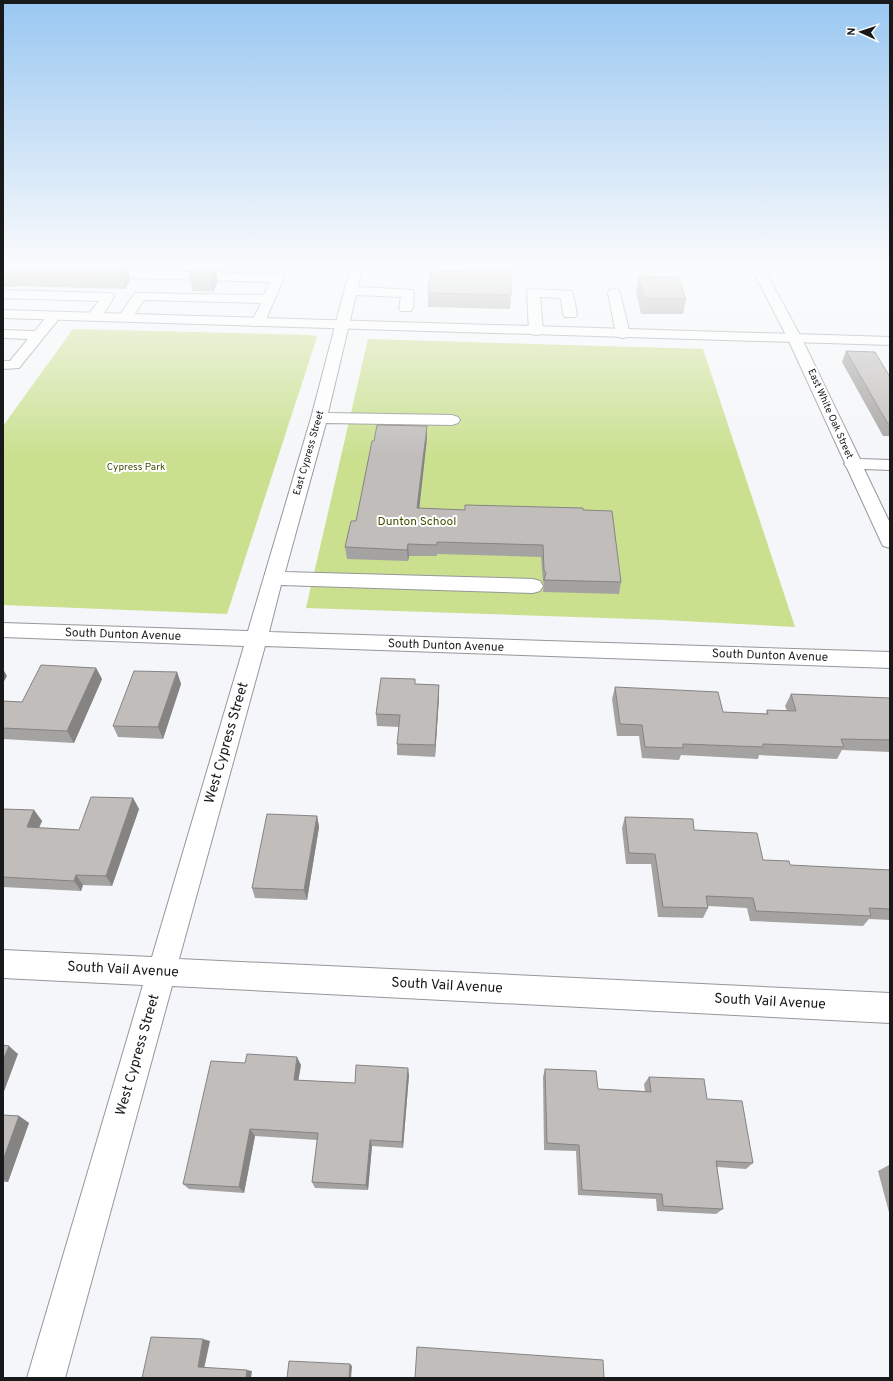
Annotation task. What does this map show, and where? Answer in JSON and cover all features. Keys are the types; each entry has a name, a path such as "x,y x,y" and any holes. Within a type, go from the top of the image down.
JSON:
{"street":[{"path":"3,365 14,365 43,329"},
{"name":"East Cypress Street","path":"256,640 319,418 341,329"},
{"path":"476,329 890,341"},
{"path":"622,329 623,334"},
{"name":"East White Oak Street","path":"791,329 852,464 890,542"},
{"path":"3,334 39,335"},
{"path":"319,418 452,420"},
{"path":"852,464 890,465"},
{"path":"274,578 533,586"},
{"name":"South Dunton Avenue","path":"3,630 256,640 890,660"},
{"name":"West Cypress Street","path":"46,1378 256,640"},
{"name":"South Vail Avenue","path":"3,964 890,1008"}],"green space":[{"name":"Cypress Park","path":"73,329 311,335 317,337 227,614 3,605 3,426"},
{"name":"Dunton School","path":"368,339 703,349 795,627 664,620 306,608"}],"building":[{"path":"846,351 875,352 890,377 890,424 888,424"},
{"path":"377,425 427,426 417,508 465,510 465,505 583,508 583,510 612,511 621,582 544,580 546,573 544,570 543,545 437,542 437,545 408,544 407,550 345,547 351,521 356,521 372,441 374,441"},
{"path":"41,665 96,668 67,731 3,728 3,701 22,702"},
{"path":"134,671 177,672 158,727 113,726"},
{"path":"381,678 415,679 415,684 439,685 435,745 397,744 400,715 376,714"},
{"path":"615,687 718,692 723,712 768,714 767,710 796,711 791,694 890,698 890,740 841,739 844,747 763,744 763,747 683,744 683,748 645,747 642,725 620,724"},
{"path":"91,797 133,798 106,876 76,875 74,881 3,877 3,809 34,810 27,827 79,830"},
{"path":"267,814 317,816 304,890 252,888"},
{"path":"625,817 693,819 694,830 757,833 763,860 789,861 790,865 890,870 890,909 869,908 871,916 756,911 753,898 706,896 708,908 663,907 655,854 629,853"},
{"path":"3,1045 9,1046 3,1060"},
{"path":"247,1054 297,1057 294,1080 355,1083 356,1065 408,1068 402,1142 370,1140 366,1185 312,1182 318,1133 250,1129 239,1187 183,1184 211,1061 245,1063"},
{"path":"545,1069 596,1071 598,1089 651,1092 649,1077 704,1079 707,1099 742,1101 753,1163 716,1161 723,1209 663,1206 662,1194 582,1190 579,1145 547,1143"},
{"path":"3,1115 19,1116 3,1160"},
{"path":"151,1337 203,1339 198,1367 247,1370 246,1378 142,1378"},
{"path":"417,1347 603,1360 604,1378 415,1378"},
{"path":"289,1361 350,1364 349,1378 287,1378"}]}
